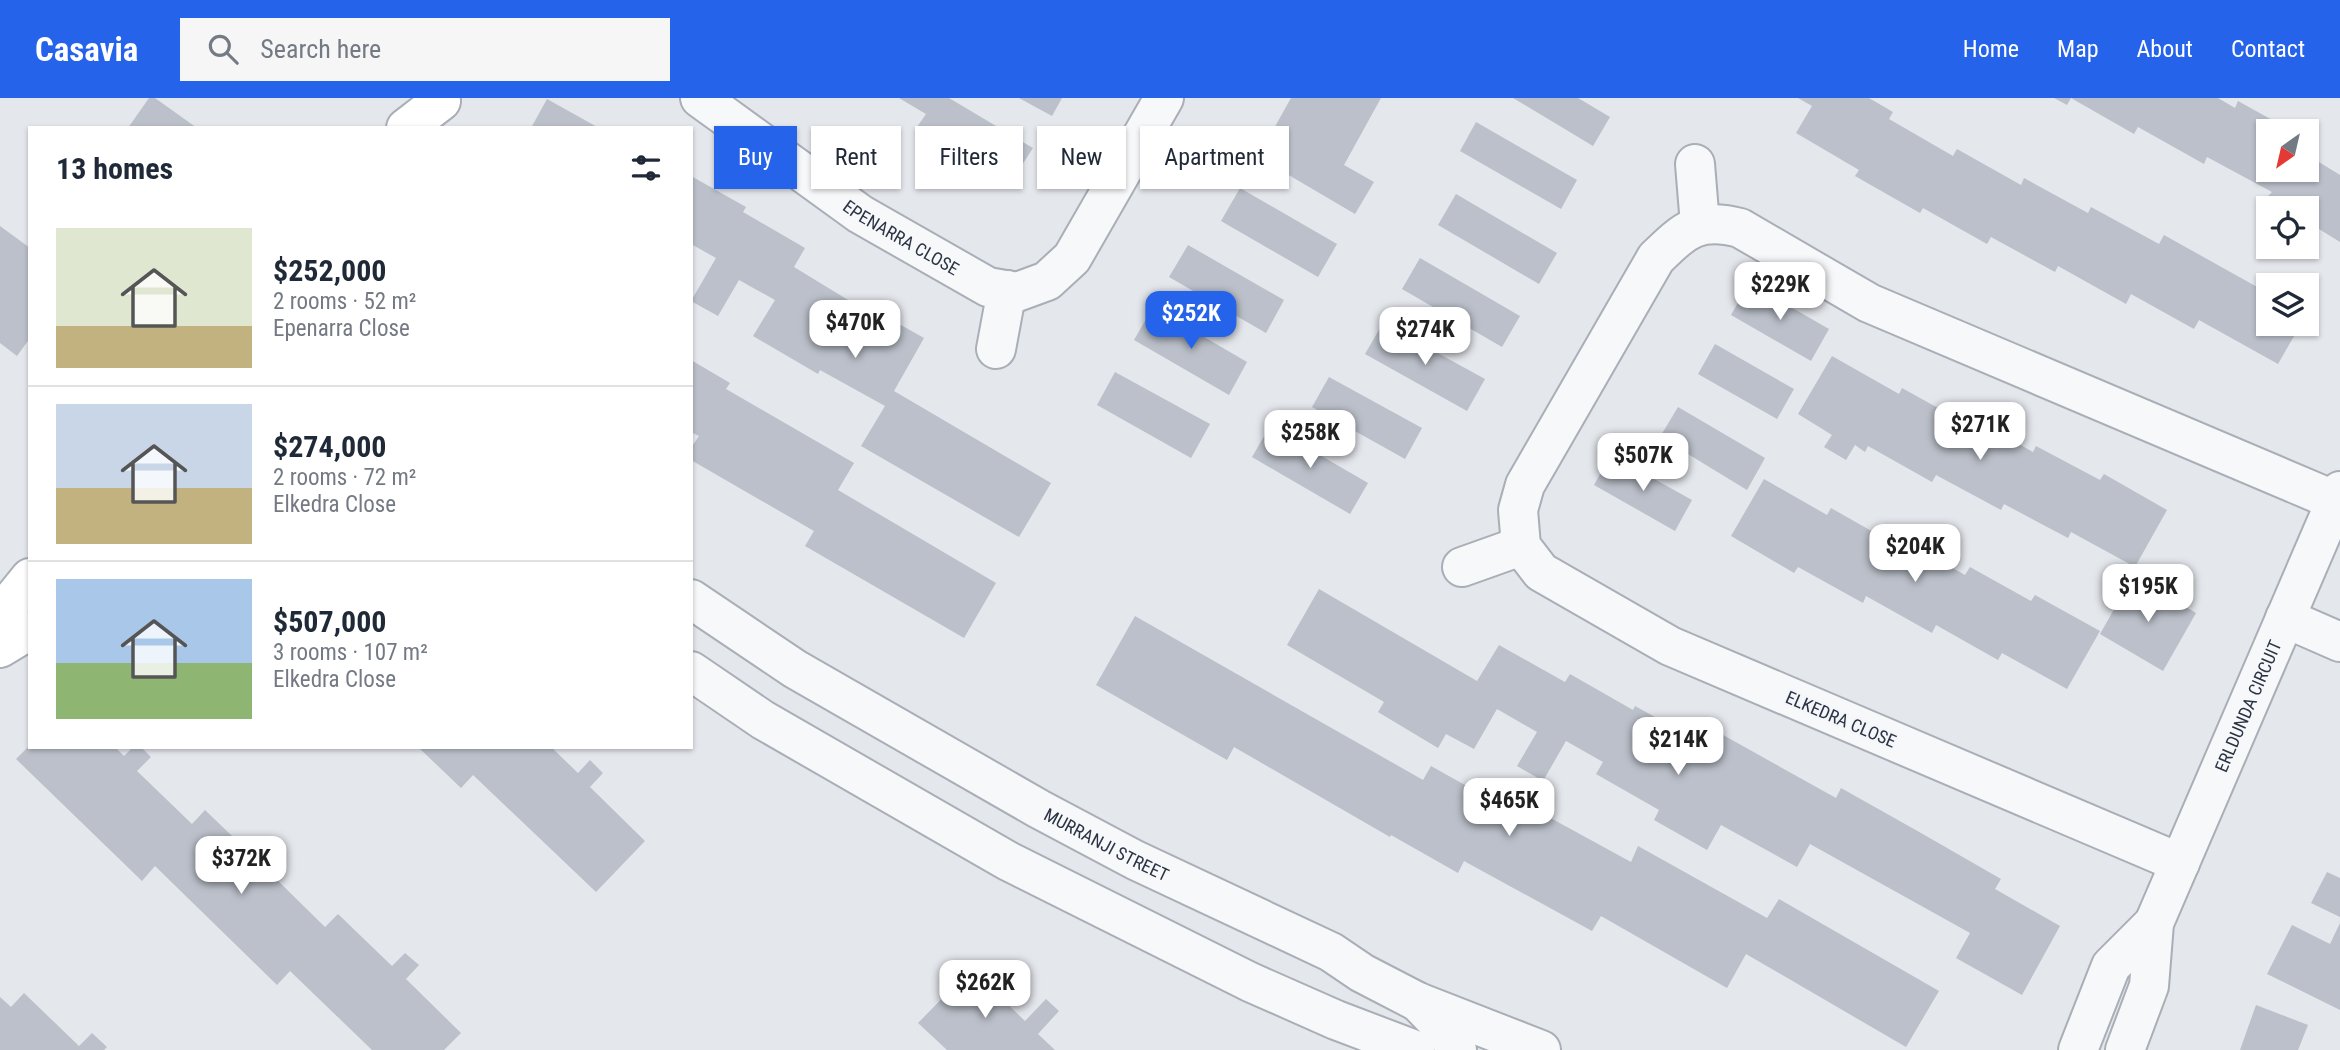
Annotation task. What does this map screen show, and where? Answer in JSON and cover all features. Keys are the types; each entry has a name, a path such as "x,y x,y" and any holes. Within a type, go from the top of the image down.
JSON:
{"main road":[{"path":"409,126 438,109"},
{"path":"0,615 28,580"},
{"path":"0,648 28,631"}],"street":[{"name":"EPENARRA CLOSE","path":"700,98 860,214 988,287 1017,292 1047,281 1072,257 1164,98"},
{"path":"1695,164 1700,225"},
{"path":"1462,567 1521,546 1518,510 1525,485 1656,258 1680,234 1700,225 1721,223 1740,228 1869,303 2338,496"},
{"path":"996,349 1007,290"},
{"name":"ERLDUNDA CIRCUIT","path":"2125,1050 2149,986 2154,923 2338,496"},
{"name":"ELKEDRA CLOSE","path":"1521,546 1541,572 1670,646 2180,863"},
{"name":"MURRANJI STREET","path":"693,600 795,669 1039,809 1135,860 1331,952 1362,973 1418,1002 1523,1048"},
{"path":"2285,618 2340,642"},
{"path":"693,672 763,720 1008,861 1250,982 1336,1020 1415,1050"},
{"name":"ERLDUNDA CIRCUIT","path":"2078,1050 2111,966 2154,923"},
{"path":"1418,1002 1444,1029 1457,1050"},
{"path":"1336,1020 1364,1050"}],"building":[{"path":"149,98 155,98 194,126 129,126"},
{"path":"899,98 949,98 996,126 918,126 926,114"},
{"path":"1019,98 1062,98 1052,116"},
{"path":"1291,98 1381,98 1344,165 1374,182 1355,214 1289,175 1289,126 1275,126"},
{"path":"1513,98 1578,98 1610,117 1593,146"},
{"path":"1798,98 1869,98 1893,112 1889,119 1953,156 1957,149 2021,185 2024,178 2088,213 2091,207 2159,244 2164,235 2256,286 2256,336 2294,336 2278,364 2199,320 2194,329 2131,294 2126,304 2058,266 2055,272 1991,237 1987,244 1923,208 1920,213 1855,176 1859,170 1796,133 1812,106"},
{"path":"2054,98 2071,98 2067,105"},
{"path":"2071,98 2218,98 2235,108 2238,101 2270,119 2256,119 2256,182 2319,182 2319,162 2340,175 2340,242 2319,229 2319,196 2268,196 2272,192 2207,157 2204,164 2138,127 2134,134"},
{"path":"547,99 595,126 532,126"},
{"path":"1476,122 1577,180 1561,209 1460,151"},
{"path":"1023,142 1033,148 1023,164"},
{"path":"693,177 746,207 743,212 805,248 794,267 858,306 860,302 924,338 894,391 1051,483 1019,537 861,446 885,406 820,370 818,374 753,336 775,300 739,280 718,316 693,302 693,298 716,258 693,245"},
{"path":"1242,189 1337,244 1318,277 1221,221"},
{"path":"1456,194 1557,253 1539,284 1438,225"},
{"path":"0,226 28,247 28,341 17,356 0,343"},
{"path":"1188,245 1284,300 1266,333 1169,277"},
{"path":"1420,258 1520,316 1502,347 1402,289"},
{"path":"1749,283 1829,329 1811,361 1731,315"},
{"path":"1153,307 1247,362 1229,395 1134,340"},
{"path":"1383,323 1485,379 1467,411 1365,354"},
{"path":"1715,344 1794,389 1777,419 1698,374"},
{"path":"1832,356 1899,394 1902,388 1965,423 1969,416 2033,452 2036,446 2100,480 2104,474 2167,510 2135,567 2071,532 2068,538 2004,504 2001,510 1936,475 1932,482 1868,446 1865,452 1855,445 1846,460 1824,447 1832,435 1798,414"},
{"path":"693,361 730,383 726,389 854,463 838,490 996,583 964,638 805,546 814,531 693,461 693,445 699,436 693,433"},
{"path":"1115,372 1210,424 1191,458 1097,405"},
{"path":"1329,377 1422,428 1405,459 1312,407"},
{"path":"1678,407 1765,458 1747,490 1660,437"},
{"path":"1270,426 1368,483 1350,514 1252,457"},
{"path":"1611,455 1692,500 1675,531 1594,485"},
{"path":"1764,479 1827,515 1831,508 1896,545 1900,538 1965,575 1970,567 2031,601 2035,595 2100,631 2067,689 2002,653 1998,660 1936,625 1932,633 1866,596 1863,603 1798,567 1794,573 1731,536"},
{"path":"2133,576 2196,613 2163,671 2100,634"},
{"path":"1319,589 1477,681 1499,645 1565,682 1570,674 1633,710 1635,706 1698,741 1707,726 1836,798 1841,788 1921,833 2001,879 1995,889 2060,926 2022,995 1956,958 1970,933 1810,844 1797,867 1721,825 1707,850 1654,820 1659,810 1596,774 1603,762 1566,741 1543,781 1517,766 1537,732 1497,709 1474,749 1446,734 1438,748 1378,712 1384,702 1287,645"},
{"path":"1135,616 1423,780 1431,766 1497,803 1503,792 1631,862 1638,846 1767,918 1779,899 1939,991 1906,1047 1746,954 1727,988 1601,916 1592,931 1464,861 1458,873 1234,747 1227,760 1096,685"},
{"path":"28,747 117,749 124,756 131,749 143,749 151,757 137,771 192,824 205,810 259,862 272,849 284,862 272,875 325,927 338,914 392,966 405,953 419,965 406,979 461,1033 444,1050 372,1050 290,971 277,985 155,866 142,881 16,759"},
{"path":"420,749 553,749 578,773 590,760 603,773 590,787 645,841 596,892 473,775 461,788"},
{"path":"2327,872 2340,878 2340,917 2311,903"},
{"path":"2340,923 2340,1010 2267,974 2292,925 2330,944"},
{"path":"971,969 1025,1021 1046,999 1059,1011 1038,1034 1055,1050 947,1050 918,1023"},
{"path":"24,993 79,1046 92,1033 107,1047 104,1050 0,1050 0,997 11,1007"},
{"path":"2256,1005 2308,1025 2298,1050 2240,1050"}]}
